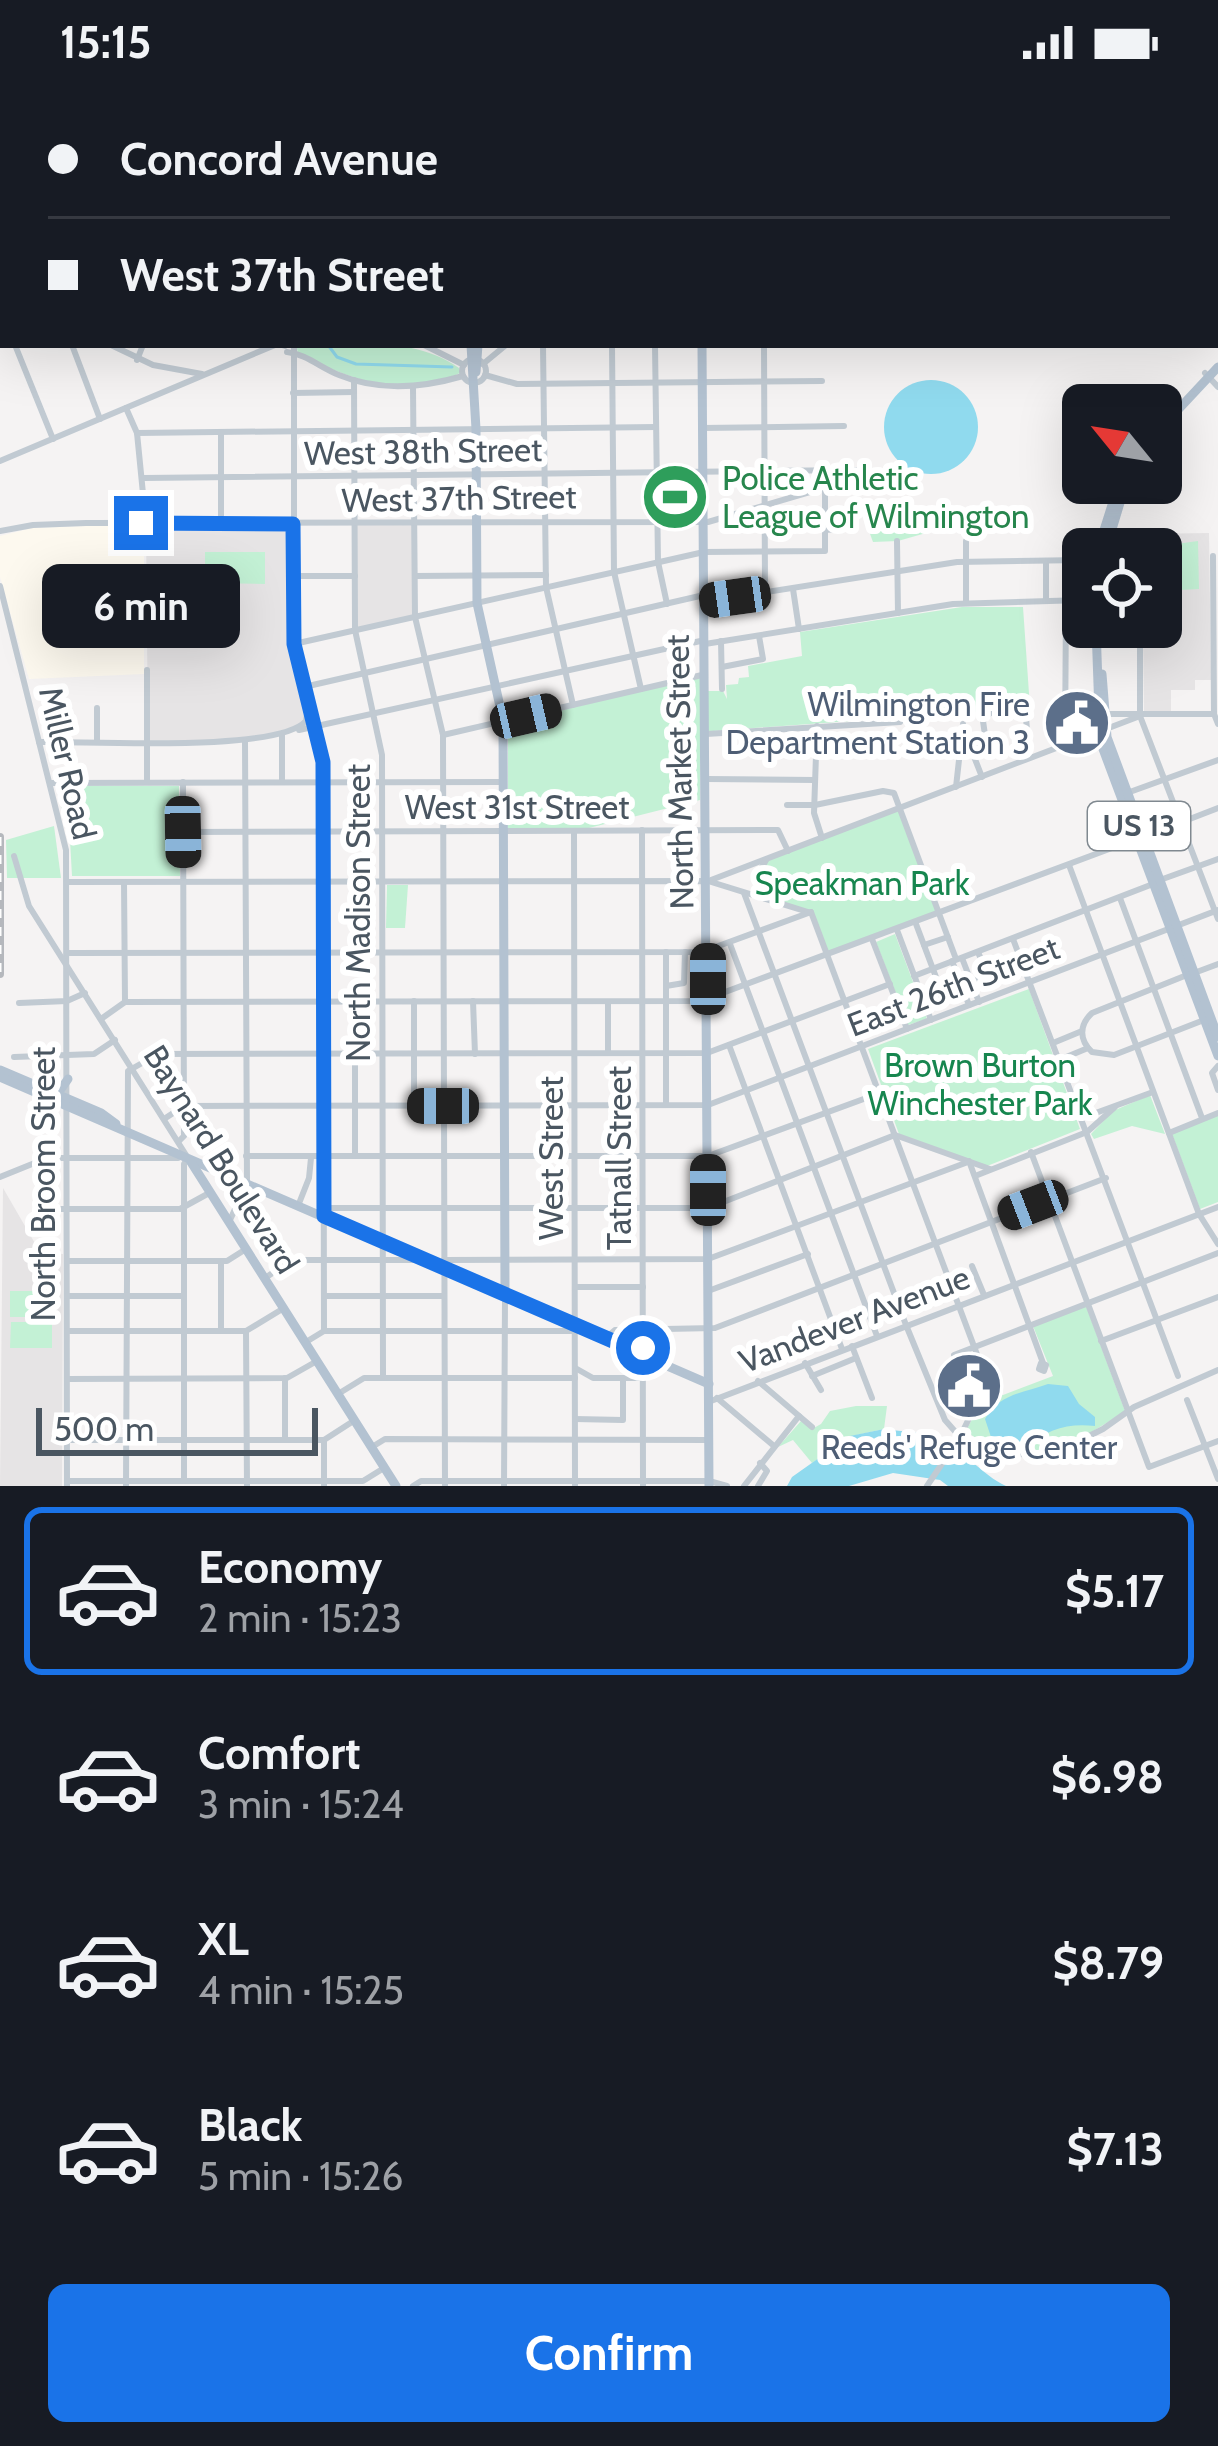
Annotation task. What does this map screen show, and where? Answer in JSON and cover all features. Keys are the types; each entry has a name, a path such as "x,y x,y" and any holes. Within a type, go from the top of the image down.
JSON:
{"main road":[{"path":"474,348 477,603 503,720 505,1294"},
{"name":"North Market Street","path":"702,348 708,1291 713,1401 709,1483"},
{"path":"1182,401 1212,368"},
{"name":"US 13","path":"1099,648 1101,732 1127,793 1206,1024"},
{"name":"US 13","path":"1099,648 1101,732 1136,839"},
{"path":"1136,839 1142,842 1157,879"},
{"name":"US 13","path":"1190,974 1218,1037"},
{"path":"1206,1024 1218,1052"},
{"path":"0,1073 67,1103"},
{"path":"0,1073 125,1131 174,1145 188,1158 444,1264 709,1384"},
{"path":"50,1092 61,1089 68,1079"},
{"name":"Baynard Boulevard","path":"188,1158 396,1486"}],"street":[{"path":"16,348 52,439"},
{"path":"72,348 100,418"},
{"path":"116,348 137,360 206,375"},
{"path":"137,360 142,348"},
{"path":"433,348 474,362 485,375 510,384 822,381"},
{"path":"0,460 206,375 287,349 354,380 413,387 463,376 474,362 500,348"},
{"path":"543,348 546,587 573,705"},
{"path":"612,348 614,572 641,689"},
{"path":"656,348 658,562 667,604"},
{"path":"764,348 765,593"},
{"path":"287,349 292,393 294,644 323,782 324,1331"},
{"path":"1212,368 1218,387"},
{"path":"463,376 474,383 485,375"},
{"name":"North Madison Street","path":"354,380 355,630 382,749 383,1378"},
{"path":"413,387 415,617 442,735 445,1483"},
{"path":"292,393 354,392"},
{"path":"126,408 137,434 146,524"},
{"path":"137,434 656,427"},
{"path":"702,428 844,427"},
{"path":"221,432 221,524"},
{"path":"294,644 704,551 825,551 825,471"},
{"name":"West 38th Street","path":"144,478 855,474"},
{"name":"West 37th Street","path":"0,532 53,524 704,520 825,488 855,474"},
{"path":"825,530 852,528"},
{"path":"897,541 898,613"},
{"path":"966,542 966,603"},
{"path":"1213,556 1218,724"},
{"path":"1046,560 1046,600"},
{"path":"303,687 667,604 966,562 1062,560"},
{"path":"415,576 546,575"},
{"path":"293,576 355,576"},
{"name":"Miller Road","path":"0,586 66,850 67,882"},
{"path":"793,589 799,629"},
{"path":"39,742 245,741 705,642 966,603 1062,600"},
{"path":"722,667 763,659 759,636"},
{"path":"721,641 722,689"},
{"path":"1065,746 1066,648"},
{"path":"1140,648 1140,716 1217,913"},
{"path":"147,782 148,670"},
{"path":"442,735 705,674"},
{"path":"295,730 304,724 308,707"},
{"path":"97,708 97,741"},
{"path":"982,777 971,749 986,742 983,722 990,713 1020,712 1026,717 1029,760"},
{"path":"1104,714 1216,714"},
{"path":"67,882 708,881 1140,716"},
{"path":"706,734 900,722"},
{"path":"956,788 963,724"},
{"path":"817,726 815,805 822,838"},
{"path":"282,734 282,782"},
{"path":"229,1221 247,1183 245,741"},
{"path":"1127,793 1218,760"},
{"path":"706,779 815,780"},
{"path":"174,1145 184,1136 183,782"},
{"path":"49,783 503,782"},
{"path":"787,805 815,805 890,790 957,959 979,1001"},
{"path":"1181,823 1218,808"},
{"name":"Tatnall Street","path":"642,830 643,1483"},
{"name":"West 31st Street","path":"183,832 778,830 788,851"},
{"name":"West Street","path":"574,831 575,1483"},
{"path":"101,1018 124,1002 708,1000 1136,839"},
{"name":"Baynard Boulevard","path":"14,856 29,906 164,1119 174,1145"},
{"path":"766,859 760,873 767,902"},
{"path":"914,976 1218,859"},
{"path":"954,1355 1143,1283 1218,1249 1199,1214 1069,865"},
{"path":"747,866 760,873"},
{"path":"729,874 729,888"},
{"path":"708,881 811,913"},
{"name":"North Broom Street","path":"67,882 68,1484"},
{"path":"124,882 124,1002"},
{"path":"746,894 761,883"},
{"path":"746,894 906,1325 945,1420 958,1440 1006,1455 1042,1455 1072,1445 1218,1370"},
{"path":"1120,898 1202,1118"},
{"path":"67,953 708,952 811,913"},
{"path":"811,913 987,1386 929,1485"},
{"name":"East 26th Street","path":"708,1105 1217,913"},
{"path":"916,923 942,993"},
{"path":"897,930 931,1020"},
{"path":"924,945 948,937"},
{"path":"872,939 907,1029"},
{"path":"1013,939 1178,1376"},
{"path":"730,944 877,1336"},
{"path":"666,952 666,1105"},
{"path":"666,986 684,983 685,952"},
{"path":"978,952 988,976"},
{"path":"957,959 969,1005"},
{"path":"971,982 1023,963"},
{"path":"1053,1043 1082,1031 1092,1012 1218,964"},
{"path":"126,1484 125,1075 132,1068 155,1054 707,1053 890,984"},
{"path":"923,1000 962,986"},
{"path":"19,1003 67,1001 85,993"},
{"path":"414,1001 414,1106"},
{"path":"473,1001 475,1054"},
{"path":"608,1002 608,1053"},
{"path":"1082,1031 1088,1048 1107,1057 1206,1024"},
{"path":"14,1057 94,1054 115,1040"},
{"path":"729,1045 842,1349"},
{"path":"1059,1060 1088,1048"},
{"path":"355,1054 355,1156"},
{"path":"1218,1066 1212,1073 1218,1090"},
{"path":"1082,1118 1153,1092"},
{"path":"246,1156 708,1156 880,1093"},
{"path":"164,1119 184,1106 708,1105"},
{"path":"975,1176 1087,1132 1115,1107"},
{"path":"1169,1132 1218,1113"},
{"path":"324,1212 708,1208 895,1136 990,1169"},
{"path":"1031,1153 1149,1467 1218,1441"},
{"path":"298,1205 309,1178 311,1156"},
{"path":"0,1177 42,1159 188,1158"},
{"path":"184,1481 184,1164 188,1158"},
{"path":"969,1161 1043,1363"},
{"path":"444,1264 504,1259 708,1259 969,1161"},
{"path":"606,1337 615,1330 709,1330 1106,1178"},
{"path":"45,1209 184,1209 211,1192"},
{"name":"Vandever Avenue","path":"709,1384 733,1391 1218,1207"},
{"path":"67,1261 220,1261 247,1249"},
{"path":"708,1291 808,1254"},
{"path":"265,1278 292,1260 425,1260"},
{"path":"220,1261 221,1331"},
{"path":"972,1265 985,1295"},
{"path":"575,1287 643,1287"},
{"path":"504,1483 505,1294"},
{"path":"324,1296 444,1295"},
{"path":"67,1296 184,1296"},
{"path":"1101,1341 1218,1297"},
{"path":"67,1331 247,1331 284,1308"},
{"path":"306,1342 324,1331 575,1327"},
{"path":"247,1331 247,1484"},
{"path":"852,1346 872,1398"},
{"path":"812,1376 856,1358"},
{"path":"67,1379 284,1378 317,1360"},
{"path":"805,1364 821,1390"},
{"path":"338,1394 364,1378 575,1373 593,1378 643,1378"},
{"path":"284,1378 285,1440"},
{"path":"575,1419 623,1420 623,1378"},
{"path":"758,1381 812,1426"},
{"path":"733,1391 713,1401 774,1447"},
{"path":"1187,1400 1218,1479"},
{"path":"744,1486 800,1416"},
{"path":"68,1440 324,1440 355,1420"},
{"path":"372,1447 385,1439 709,1440"},
{"path":"324,1440 324,1483"},
{"path":"758,1486 767,1471 760,1463"},
{"path":"68,1484 324,1483 364,1480 385,1468"},
{"path":"413,1486 422,1481 728,1486"}],"shaded area":[{"path":"355,523 414,523 415,617 355,630"},
{"path":"144,524 144,674 29,679 0,577 0,536 32,528"},
{"path":"146,524 293,524 294,644 307,705 304,724 245,741 148,742"},
{"path":"1182,533 1209,533 1211,680 1195,680 1195,690 1171,690 1171,711 1144,711 1143,648 1182,648"},
{"path":"3,1188 40,1252 63,1254 62,1486 0,1486"}],"green space":[{"path":"297,348 411,348 441,358 460,373 398,386 357,378 298,353"},
{"path":"932,513 933,531 898,541 873,542 866,523"},
{"path":"1198,541 1199,589 1182,590 1182,543"},
{"path":"205,552 265,552 265,584 205,583"},
{"path":"962,607 1023,607 1030,708 700,732 700,800 589,828 508,828 508,723 700,677 701,691 723,691 727,699 726,685 749,677 748,666 802,656 800,632"},
{"path":"56,786 179,786 180,876 72,876 70,840"},
{"name":"Speakman Park","path":"901,808 939,914 828,956 811,913 765,898 766,859"},
{"path":"54,826 61,878 7,878 6,840"},
{"path":"387,885 408,885 405,928 386,928"},
{"path":"895,934 927,1019 908,1025 876,942"},
{"name":"Brown Burton Winchester Park","path":"1029,989 1080,1129 987,1166 899,1134 868,1049"},
{"name":"Brown Burton Winchester Park","path":"1150,1095 1165,1134 1132,1126 1094,1139 1091,1134 1113,1111"},
{"name":"Brown Burton Winchester Park","path":"1218,1115 1218,1202 1200,1209 1172,1134"},
{"path":"10,1291 52,1291 52,1317 10,1317"},
{"path":"1086,1306 1125,1411 1067,1445 1028,1454 1008,1452 966,1431 986,1391 1003,1395 1053,1376 1033,1326"},
{"path":"11,1322 52,1322 52,1348 10,1348"},
{"path":"887,1406 884,1429 852,1436 812,1463 793,1440 778,1447 801,1421 812,1429 830,1411"}],"water":[{"path":"931,380 949,383 964,394 975,409 975,445 964,460 949,471 931,474 913,471 898,460 887,445 884,427 887,409 898,394 913,383"},
{"path":"1048,1384 1068,1386 1095,1417 1095,1426 1058,1429 1029,1447 992,1440 985,1419 997,1404"},
{"path":"884,1429 942,1440 1006,1486 948,1486 940,1480 893,1473 849,1486 787,1486 792,1477 850,1436"}],"waterway":[{"path":"330,348 337,357 356,364 452,367"}],"railway":[{"path":"0,837 0,974"}],"place":[{"name":"Police Athletic League of Wilmington","path":"675,497"},
{"name":"Wilmington Fire Department Station 3","path":"1077,723"},
{"name":"Reeds' Refuge Center","path":"969,1386"}],"route":[{"path":"141,523 293,524 294,644 323,762 324,1216 643,1354 643,1348"}]}
